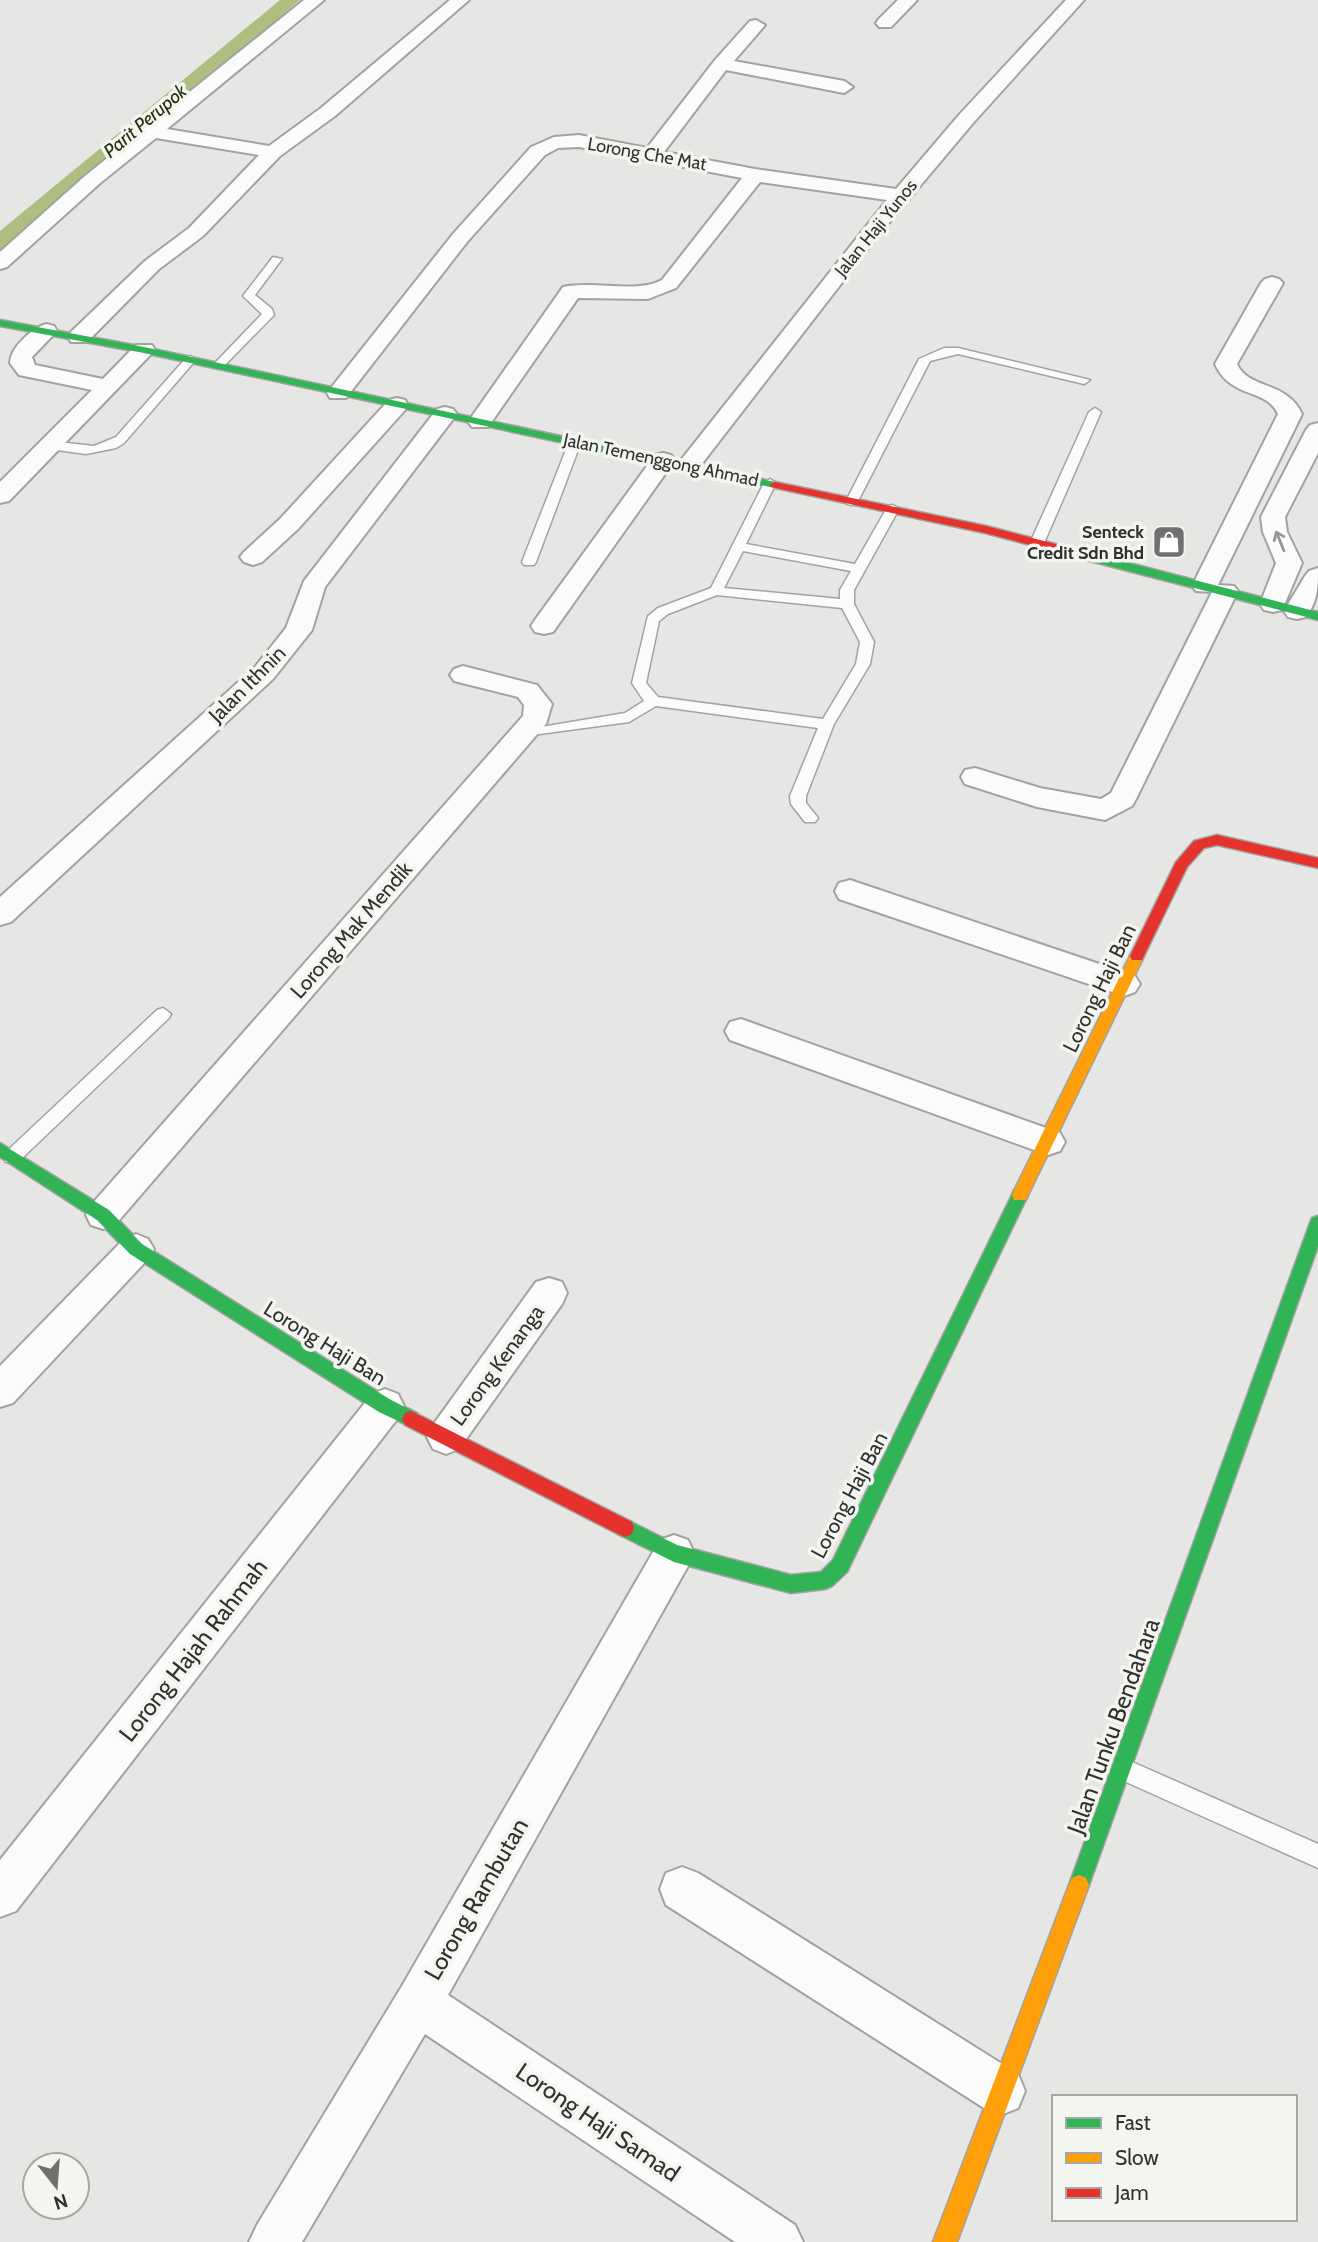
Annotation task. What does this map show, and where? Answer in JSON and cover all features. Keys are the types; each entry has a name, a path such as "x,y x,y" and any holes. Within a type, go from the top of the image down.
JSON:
{"street":[{"path":"0,263 92,180 315,0"},
{"path":"79,337 152,265 196,232 273,152 328,112 460,0"},
{"path":"885,23 908,0"},
{"name":"Jalan Haji Yunos","path":"689,465 871,232 966,119 1075,0"},
{"path":"653,153 721,64 756,26"},
{"path":"721,64 844,87"},
{"path":"154,132 273,152"},
{"name":"Lorong Che Mat","path":"338,393 460,237 538,151 554,143 579,141 653,153 755,175 902,196"},
{"path":"480,422 571,292 657,292 669,284 755,175"},
{"path":"975,777 1037,797 1105,810 1122,799 1290,414 1289,407 1280,400 1237,380 1227,371 1226,364 1272,282"},
{"name":"Jalan Temenggong Ahmad","path":"0,323 144,350 893,509 1296,610"},
{"path":"46,331 21,355 21,363 27,370 106,386"},
{"path":"0,496 144,350"},
{"path":"253,557 289,524 397,405"},
{"name":"Jalan Ithnin","path":"0,914 264,673 299,630 313,586 445,414"},
{"path":"1296,610 1289,564 1273,517 1318,430"},
{"path":"544,626 663,460"},
{"path":"1296,610 1318,576"},
{"name":"Lorong Mak Mendik","path":"103,1215 536,718 538,704 527,691 463,675"},
{"name":"Lorong Haji Ban","path":"6,1153 103,1215 136,1249 385,1406 674,1553 791,1584 825,1580 840,1566 1181,865 1199,844 1217,841 1318,863"},
{"path":"850,891 1125,984"},
{"path":"741,1031 1048,1142"},
{"name":"Jalan Tunku Bendahara","path":"944,2242 1123,1769 1318,1223"},
{"path":"0,1391 136,1249"},
{"name":"Lorong Kenanga","path":"446,1437 549,1293"},
{"name":"Lorong Hajah Rahmah","path":"0,1895 385,1406"},
{"name":"Lorong Rambutan","path":"274,2242 418,2002 674,1553"},
{"path":"682,1889 1001,2091"},
{"name":"Lorong Haji Samad","path":"418,2002 778,2242"}],"lane":[{"path":"218,366 268,315 268,311 249,296 277,259"},
{"path":"852,501 925,359 944,352 958,351 1084,380"},
{"path":"49,445 96,452 107,450 120,440 190,360"},
{"path":"1037,543 1095,412"},
{"path":"529,562 575,442"},
{"path":"716,591 770,483"},
{"path":"810,818 799,804 798,796 827,724 863,664 867,642 847,604 847,590 893,509"},
{"path":"738,546 859,569"},
{"path":"827,724 654,701 643,693 639,683 653,619 663,611 716,591 847,604"},
{"path":"523,734 629,717 654,701"},
{"path":"6,1153 163,1014"},
{"path":"1123,1769 1318,1856"}],"waterway":[{"name":"Parit Perupok","path":"0,242 291,0"}],"traffic: fast":[{"path":"0,323 144,350 775,485"},
{"path":"1094,558 1318,616"},
{"path":"0,1149 103,1215 136,1249 385,1406 411,1419"},
{"path":"625,1528 674,1553 791,1584 825,1580 840,1566 1020,1195"},
{"path":"1079,1885 1318,1223"}],"traffic: slow":[{"path":"1020,1195 1137,956"},
{"path":"945,2242 1079,1885"}],"traffic: jam":[{"path":"775,485 986,530 1094,558"},
{"path":"1137,956 1181,865 1199,844 1217,840 1318,863"},
{"path":"411,1419 625,1528"}],"place":[{"name":"Senteck Credit Sdn Bhd","path":"1169,542"}]}
